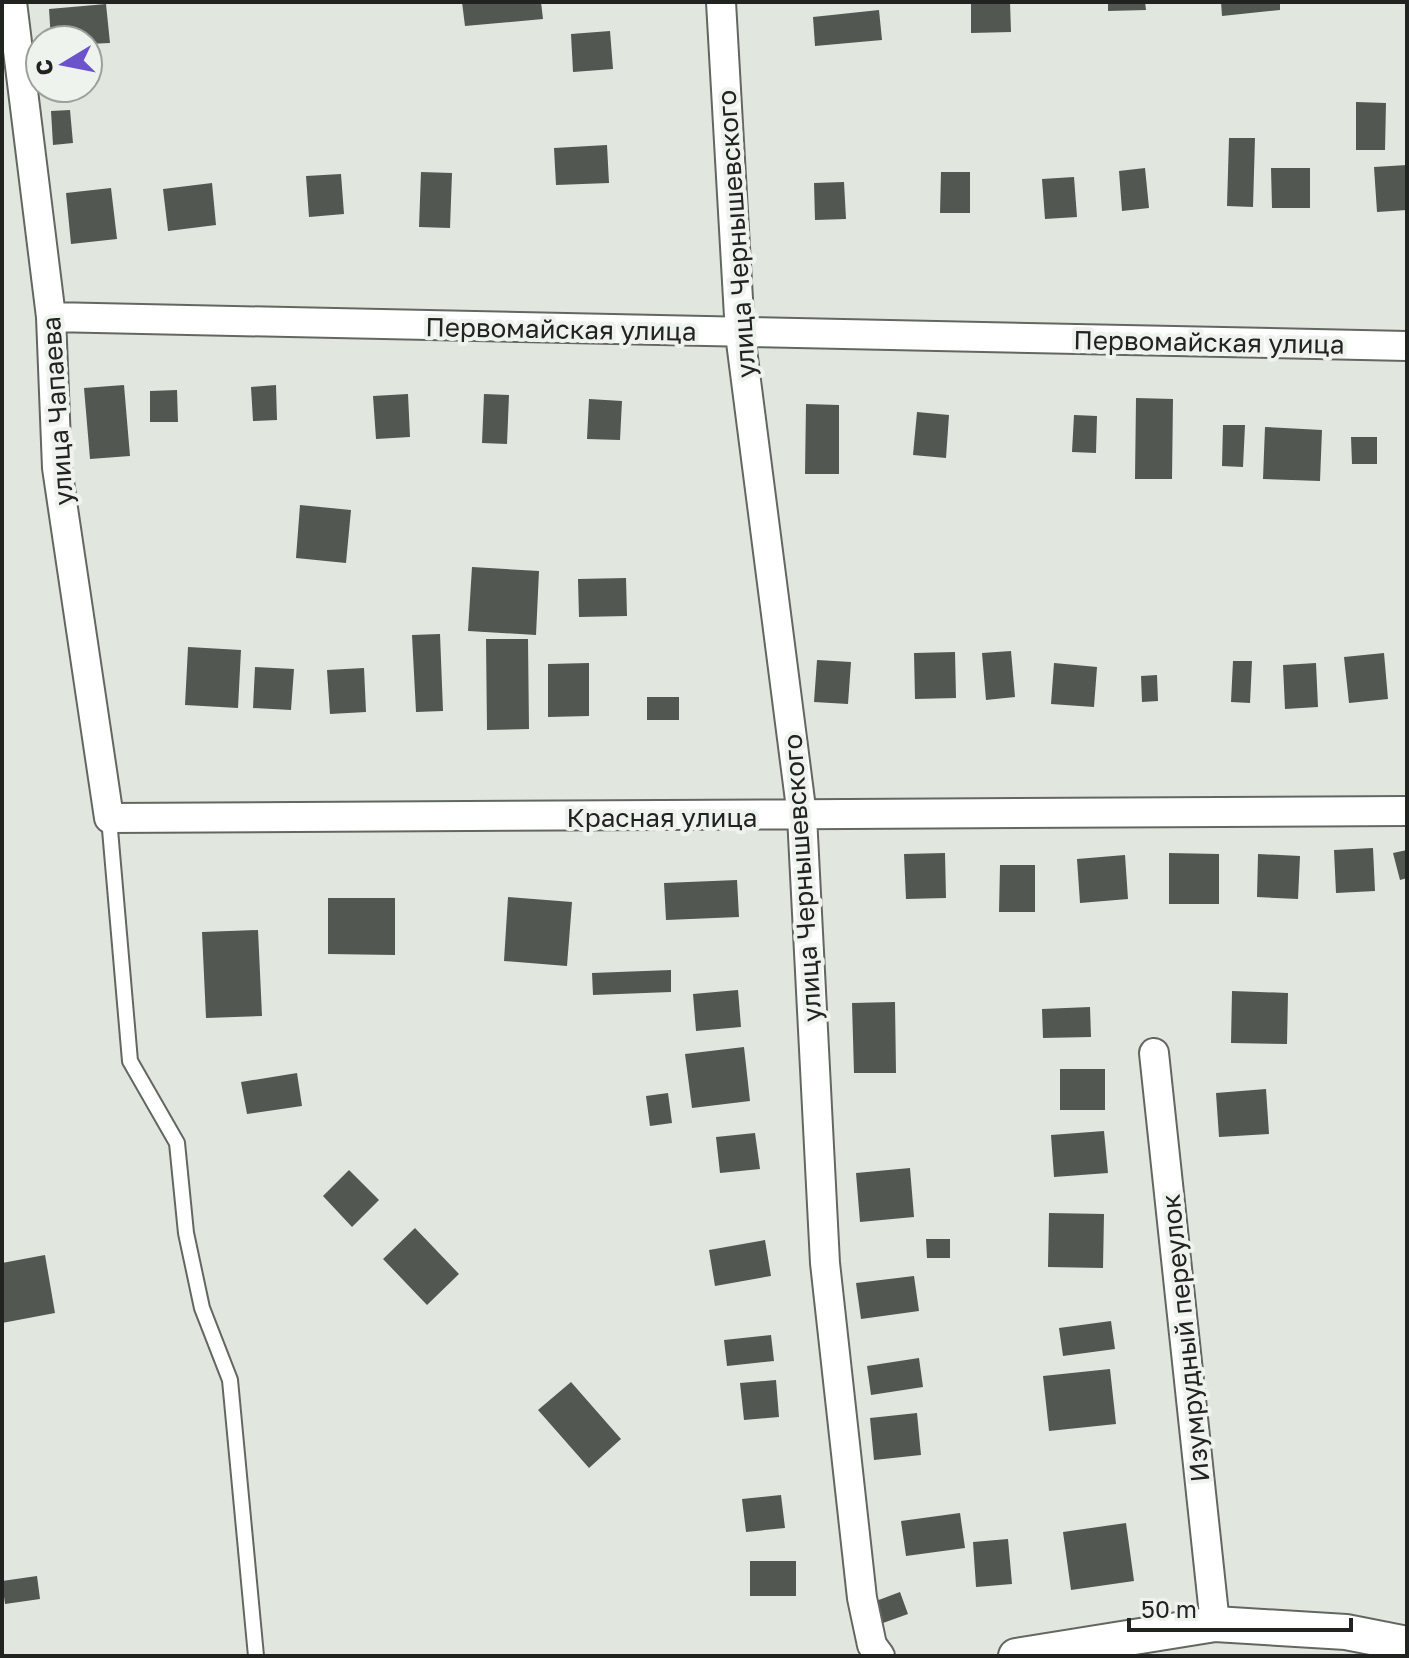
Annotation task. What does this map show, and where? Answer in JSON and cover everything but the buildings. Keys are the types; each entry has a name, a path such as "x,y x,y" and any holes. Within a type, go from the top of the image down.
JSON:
{"street":[{"name":"улица Чапаева","path":"12,2 51,317 57,468 109,818"},
{"name":"улица Чернышевского","path":"721,2 740,334 802,816 825,1263 862,1598 872,1645 880,1656"},
{"name":"Первомайская улица","path":"51,317 1407,346"},
{"name":"Красная улица","path":"109,818 1407,811"},
{"name":"Изумрудный переулок","path":"1154,1053 1215,1624"},
{"path":"1016,1656 1215,1624 1346,1632 1407,1644"}],"lane":[{"path":"109,818 130,1061 177,1143 186,1233 202,1308 230,1380 256,1656"}]}
